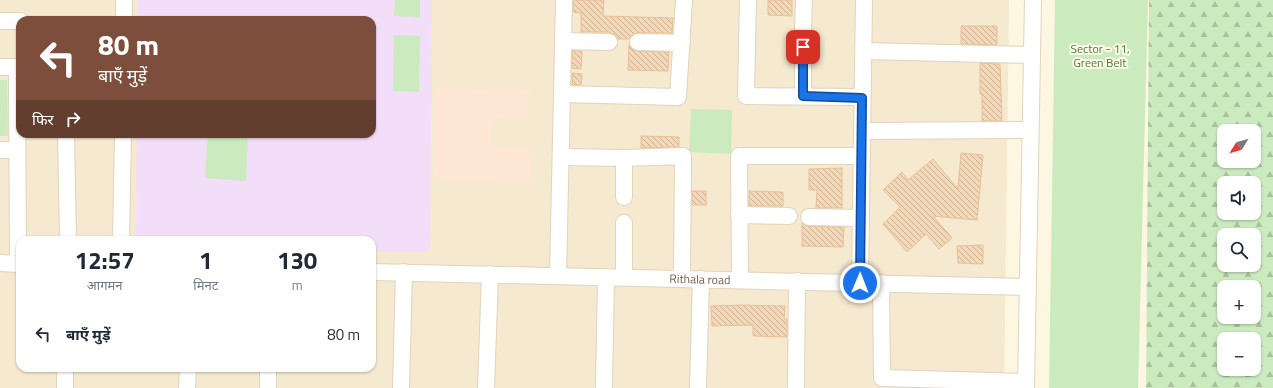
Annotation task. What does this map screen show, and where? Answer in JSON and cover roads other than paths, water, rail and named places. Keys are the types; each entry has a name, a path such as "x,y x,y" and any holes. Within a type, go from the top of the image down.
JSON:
{"street":[{"path":"124,0 124,16"},
{"path":"558,276 564,0"},
{"path":"562,94 678,97 684,0"},
{"path":"748,0 746,96 862,98"},
{"path":"803,29 804,0"},
{"path":"860,283 864,0"},
{"path":"881,283 882,378 1026,385 1033,0"},
{"path":"0,21 16,21"},
{"path":"563,41 609,42"},
{"path":"638,42 682,43"},
{"path":"803,47 803,96"},
{"path":"864,51 1032,55"},
{"path":"0,68 16,67"},
{"path":"862,131 1030,130"},
{"path":"18,138 19,236"},
{"path":"66,138 68,236"},
{"path":"121,236 123,138"},
{"path":"0,150 17,150"},
{"path":"561,157 624,158 683,156 682,279"},
{"path":"740,280 739,156 862,156"},
{"path":"624,158 624,197"},
{"path":"739,215 789,216"},
{"path":"809,217 861,218"},
{"path":"624,223 624,277"},
{"path":"0,263 16,264"},
{"name":"Rithala road","path":"376,272 1028,287"},
{"path":"401,388 404,272"},
{"path":"486,388 490,274"},
{"path":"604,388 606,277"},
{"path":"698,388 701,279"},
{"path":"796,388 797,281"},
{"path":"65,388 66,372"},
{"path":"187,388 188,372"},
{"path":"268,372 268,388"}],"park label":[{"name":"Sector - 11, Green Belt","path":"1100,56"}]}
